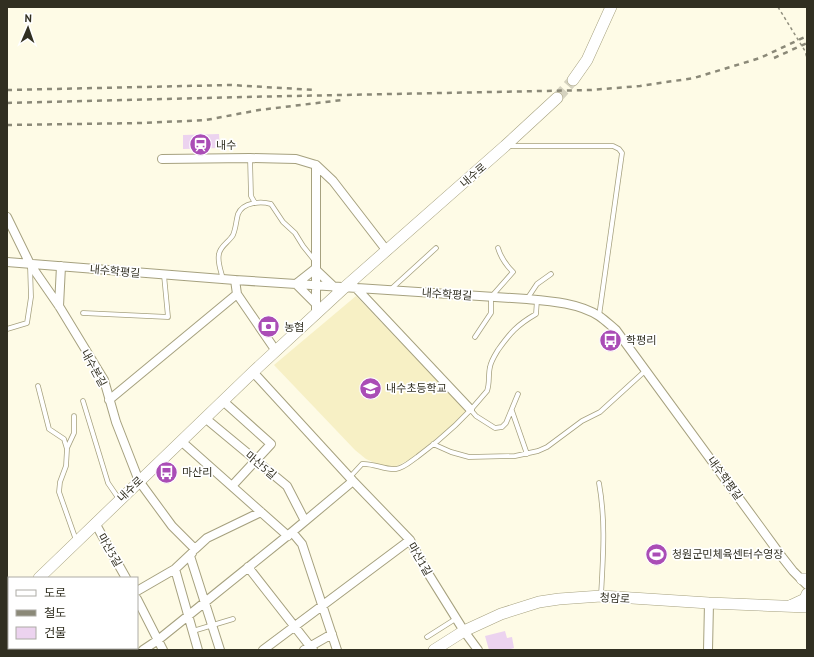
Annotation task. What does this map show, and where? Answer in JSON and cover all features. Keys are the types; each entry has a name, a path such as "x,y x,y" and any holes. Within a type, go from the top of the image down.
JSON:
{"street":[{"path":"573,80 587,60 611,7"},
{"name":"내수로","path":"40,577 253,372 316,315 351,287 387,251 557,98"},
{"path":"162,159 296,159 316,165 333,181 387,251"},
{"path":"316,165 316,315"},
{"name":"내수본길","path":"7,217 30,264 59,306 104,380 116,422 139,481"},
{"name":"내수학평길","path":"7,262 315,286 527,298 581,307 599,316 616,330 782,557 793,571 805,581"},
{"path":"315,265 296,284 315,303"},
{"path":"315,265 334,287"},
{"path":"59,306 61,266"},
{"path":"235,280 237,294 276,351"},
{"path":"351,287 470,409"},
{"path":"110,400 237,294"},
{"name":"마산1길","path":"253,372 410,540 426,570 478,650"},
{"path":"223,401 271,444 232,486"},
{"name":"마산5길","path":"206,418 287,486 305,521"},
{"path":"181,441 261,512 302,544 337,650"},
{"path":"143,650 158,640 290,534 352,479"},
{"path":"139,481 192,552 205,602 220,650"},
{"path":"138,591 175,569 208,538 261,512"},
{"name":"마산3길","path":"95,523 125,577"},
{"path":"263,650 322,604 410,540"},
{"path":"248,567 294,626 309,649 332,634"},
{"path":"175,569 198,650"},
{"path":"790,606 805,599 807,594"},
{"name":"청암로","path":"434,650 464,630 501,614 539,602 578,597 601,596 709,603 807,607"},
{"path":"138,600 163,650"},
{"path":"708,650 709,603"},
{"path":"790,606 807,616"}],"lane":[{"path":"505,146 613,146 619,149 622,153 599,316"},
{"path":"250,158 252,196 255,203"},
{"path":"223,279 218,253 232,235 242,208 255,203 264,202 271,204 283,222 295,233 315,265"},
{"path":"390,290 436,248"},
{"path":"475,336 491,313 491,297 513,272 500,256 498,248"},
{"name":"내수본길","path":"7,329 27,323 31,297 30,264"},
{"path":"527,298 537,284 551,274"},
{"path":"83,313 168,317 164,275"},
{"path":"352,479 362,464 369,463 395,469 402,467 433,444 461,420 487,391 489,386 490,366 496,353 510,333 524,321 536,314 537,299"},
{"path":"433,444 452,452 470,456 515,456 527,454 547,447 582,422 600,412 646,371"},
{"path":"38,386 50,429 64,439 67,449 66,466 60,482 59,492 77,541"},
{"path":"470,409 476,416 495,428 502,427 506,423 518,394"},
{"path":"82,400 108,483 119,500"},
{"path":"511,411 527,454"},
{"path":"67,449 74,434 74,416"},
{"path":"599,483 604,530 601,596"},
{"path":"427,637 457,618"},
{"path":"192,631 233,619"}],"path":[{"path":"778,7 805,52 807,58"}],"shaded area":[{"name":"내수초등학교","path":"356,296 466,411 449,428 412,458 391,468 384,467 366,459 355,450 274,365"}],"building":[{"path":"219,134 220,148 183,149 183,135"},
{"path":"505,631 507,638 512,637 514,648 507,650 489,650 485,636"}],"tunnel":[{"path":"557,98 573,80"}],"railway":[{"path":"7,103 591,90 640,86 694,78 760,58 807,36"},
{"path":"774,58 807,43"},
{"path":"7,90 231,85 315,90"},
{"path":"7,125 143,123 206,120 259,110 342,100"}],"place":[{"name":"내수","path":"201,145"},
{"name":"농협","path":"268,327"},
{"name":"학평리","path":"610,340"},
{"name":"내수초등학교","path":"370,388"},
{"name":"마산리","path":"166,472"},
{"name":"청원군민체육센터수영장","path":"656,554"}]}
